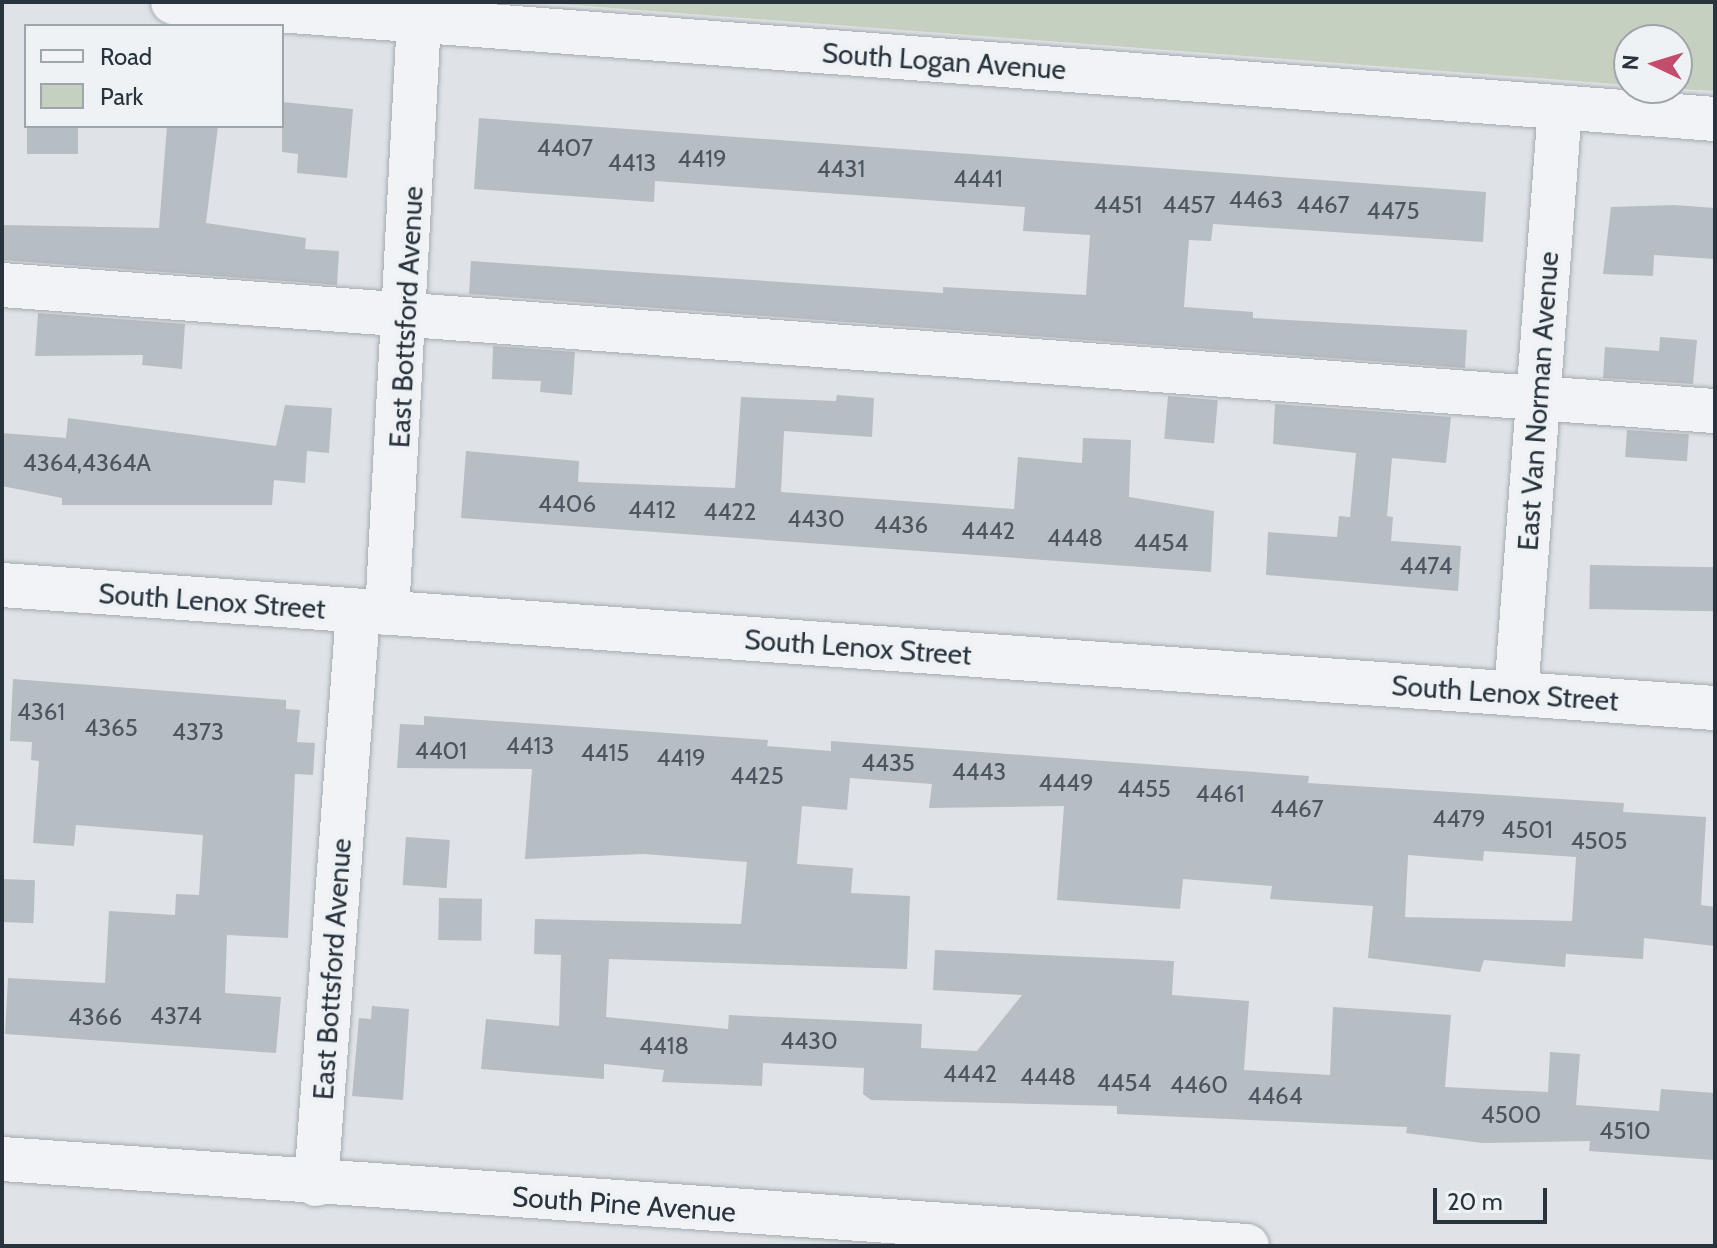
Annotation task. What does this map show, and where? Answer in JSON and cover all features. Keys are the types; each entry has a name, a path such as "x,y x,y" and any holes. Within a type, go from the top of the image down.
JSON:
{"street":[{"name":"South Logan Avenue","path":"173,2 422,12 1715,119"},
{"name":"East Bottsford Avenue","path":"316,1184 372,612 408,318 422,12"},
{"name":"East Van Norman Avenue","path":"1516,694 1560,108"},
{"path":"2,285 408,318 1715,411"},
{"name":"South Lenox Street","path":"2,585 1715,708"},
{"name":"South Pine Avenue","path":"2,1159 316,1184 1247,1246"}],"green space":[{"path":"534,2 1715,2 1715,91 1693,90 1693,24 1613,24 1613,84"}],"building":[{"path":"284,102 353,109 347,178 297,173 298,154 282,152"},
{"path":"479,118 1486,192 1483,242 1213,224 1211,241 1189,240 1184,307 1253,312 1253,318 1467,330 1465,368 469,294 471,261 943,293 943,287 1086,295 1090,235 1023,231 1025,207 655,181 654,202 474,189"},
{"path":"27,128 78,128 78,154 27,154"},
{"path":"167,128 218,128 206,223 306,238 305,249 339,251 337,285 2,260 2,225 159,228"},
{"path":"1674,205 1715,208 1715,259 1654,255 1653,276 1603,274 1611,207"},
{"path":"38,313 185,324 182,369 142,365 143,355 35,356"},
{"path":"1660,337 1697,340 1693,384 1603,378 1605,347 1659,351"},
{"path":"493,346 575,352 572,395 540,392 541,381 492,379"},
{"path":"837,395 874,398 872,437 784,431 781,492 1014,509 1018,457 1082,463 1083,438 1131,440 1129,497 1214,511 1211,572 461,518 466,451 579,461 578,482 735,488 741,397 836,401"},
{"path":"1168,396 1218,400 1214,443 1164,439"},
{"path":"1275,404 1451,417 1446,463 1392,458 1387,516 1393,517 1391,541 1461,546 1458,591 1266,575 1268,532 1337,537 1339,516 1350,517 1356,453 1273,444"},
{"path":"285,405 332,408 329,453 307,451 305,483 274,480 272,505 62,505 62,498 2,486 2,433 66,438 68,418 276,446"},
{"path":"1627,430 1689,434 1687,461 1625,457"},
{"path":"1590,565 1715,567 1714,611 1589,609"},
{"path":"13,679 286,700 286,709 300,710 297,742 315,743 313,775 295,774 288,938 227,935 225,993 281,997 276,1053 5,1034 8,978 105,983 109,911 175,915 176,894 199,895 203,835 76,825 74,846 33,843 39,761 31,760 32,742 10,741"},
{"path":"424,716 768,740 767,746 831,751 831,741 1309,776 1308,783 1624,803 1623,812 1706,817 1701,905 1715,907 1715,946 1644,938 1643,959 1566,954 1565,967 1484,960 1480,972 1368,958 1373,906 1270,899 1272,886 1183,879 1180,909 1057,900 1064,806 929,808 932,784 850,778 847,810 802,806 797,864 853,868 851,893 910,896 907,969 609,959 606,1017 728,1029 729,1015 922,1024 921,1048 977,1051 1022,995 933,990 935,950 1174,961 1172,995 1249,1001 1244,1070 1330,1075 1333,1007 1451,1015 1445,1087 1548,1092 1550,1052 1580,1054 1576,1105 1659,1111 1661,1089 1715,1093 1715,1160 1589,1151 1590,1141 1482,1143 1406,1133 1407,1127 1117,1114 1117,1106 871,1100 863,1094 864,1068 763,1063 762,1086 662,1082 664,1070 604,1064 604,1079 481,1069 486,1019 559,1026 561,955 534,954 535,919 741,924 747,862 644,854 525,859 532,769 397,768 400,724 424,725","holes":["1484,851 1576,857 1572,921 1405,917 1408,855 1483,861"]},
{"path":"406,837 450,840 447,888 403,885"},
{"path":"2,879 35,880 33,923 2,922"},
{"path":"439,898 482,899 481,941 438,940"},
{"path":"372,1006 409,1009 403,1100 352,1096 359,1018 371,1019"}]}
